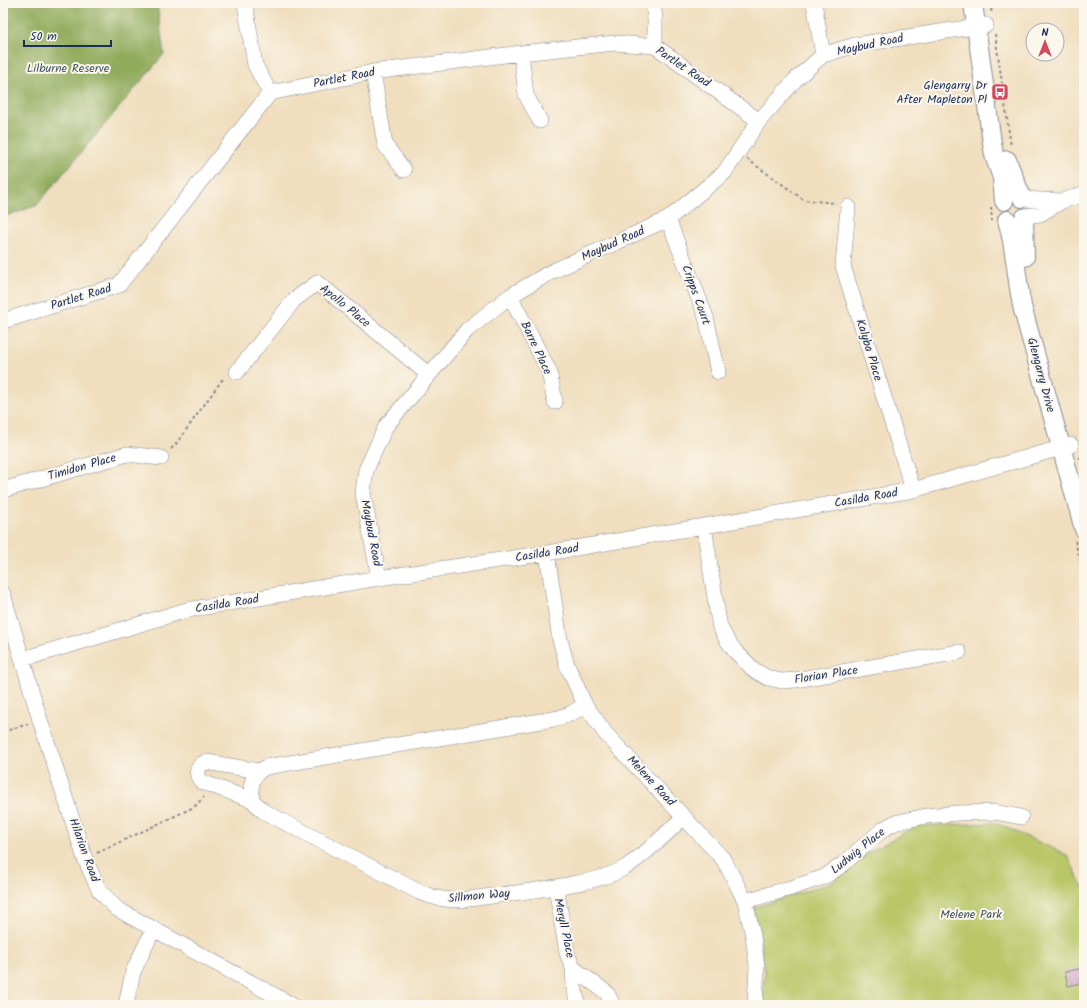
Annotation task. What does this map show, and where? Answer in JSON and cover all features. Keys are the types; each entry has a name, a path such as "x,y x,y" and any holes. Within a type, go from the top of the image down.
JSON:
{"main road":[{"name":"Glengarry Drive","path":"973,3 981,26"},
{"name":"Glengarry Drive","path":"983,3 981,26 994,155 1002,178 1018,209 1031,293 1084,492"},
{"name":"Glengarry Drive","path":"1074,452 1084,529"}],"street":[{"path":"245,3 255,66 270,93"},
{"path":"653,3 655,19 655,46"},
{"path":"814,3 823,55"},
{"name":"Maybud Road","path":"379,578 363,493 366,470 386,426 467,330 510,296 551,272 668,219 724,173 759,121 795,80 823,55 855,45 981,26"},
{"name":"Partlet Road","path":"3,321 119,285 270,93 373,72 521,53 615,43 655,46 759,121"},
{"path":"521,53 526,95 540,121"},
{"path":"373,72 385,145 404,170"},
{"path":"1018,209 1062,201 1084,194"},
{"name":"Kalyba Place","path":"848,207 843,266 913,490"},
{"name":"Cripps Court","path":"668,219 706,317 718,372"},
{"name":"Apollo Place","path":"237,372 294,300 317,283 429,375"},
{"name":"Barre Place","path":"510,296 549,370 555,402"},
{"name":"Casilda Road","path":"23,659 187,610 379,578 547,553 913,490 1074,452"},
{"name":"Timidon Place","path":"3,490 127,454 161,458"},
{"name":"Florian Place","path":"704,526 720,627 727,640 744,661 754,670 768,678 782,681 795,680 959,652"},
{"name":"Melene Road","path":"547,553 560,640 567,665 585,705 605,734 723,859 745,901 753,936 757,966 754,1005"},
{"name":"Hilarion Road","path":"3,594 40,720 85,859 99,890 117,909 292,1005"},
{"name":"Sillmon Way","path":"585,705 572,713 558,718 266,767 259,771 206,762 201,764 197,773 198,778 202,782 252,800 263,811 419,892 438,899 461,900 556,887 611,875 636,860 684,817"},
{"path":"252,800 252,784 254,777 259,771"},
{"name":"Ludwig Place","path":"745,901 824,877 842,865 882,830 894,823 926,816 958,813 994,812 1021,817"},
{"name":"Meryll Place","path":"556,887 567,953 573,968 574,986 578,1005"},
{"path":"126,1005 133,972 154,930"},
{"name":"Meryll Place","path":"573,968 607,993 613,1005"}],"path":[{"path":"738,152 804,200 834,202 848,207"},
{"path":"161,458 176,444 222,380 237,372"},
{"path":"3,732 40,720"},
{"path":"85,859 194,807 214,787"}],"green space":[{"name":"Lilburne Reserve","path":"3,3 157,3 164,54 36,206 3,217"},
{"name":"Melene Park","path":"996,823 1067,855 1082,886 1084,886 1084,1005 761,1005 765,972 754,908 833,882 866,854 916,826"}],"building":[{"path":"1083,968 1084,982 1068,986 1065,972"}],"place":[{"name":"Glengarry Dr After Mapleton Pl","path":"1000,92"}]}
